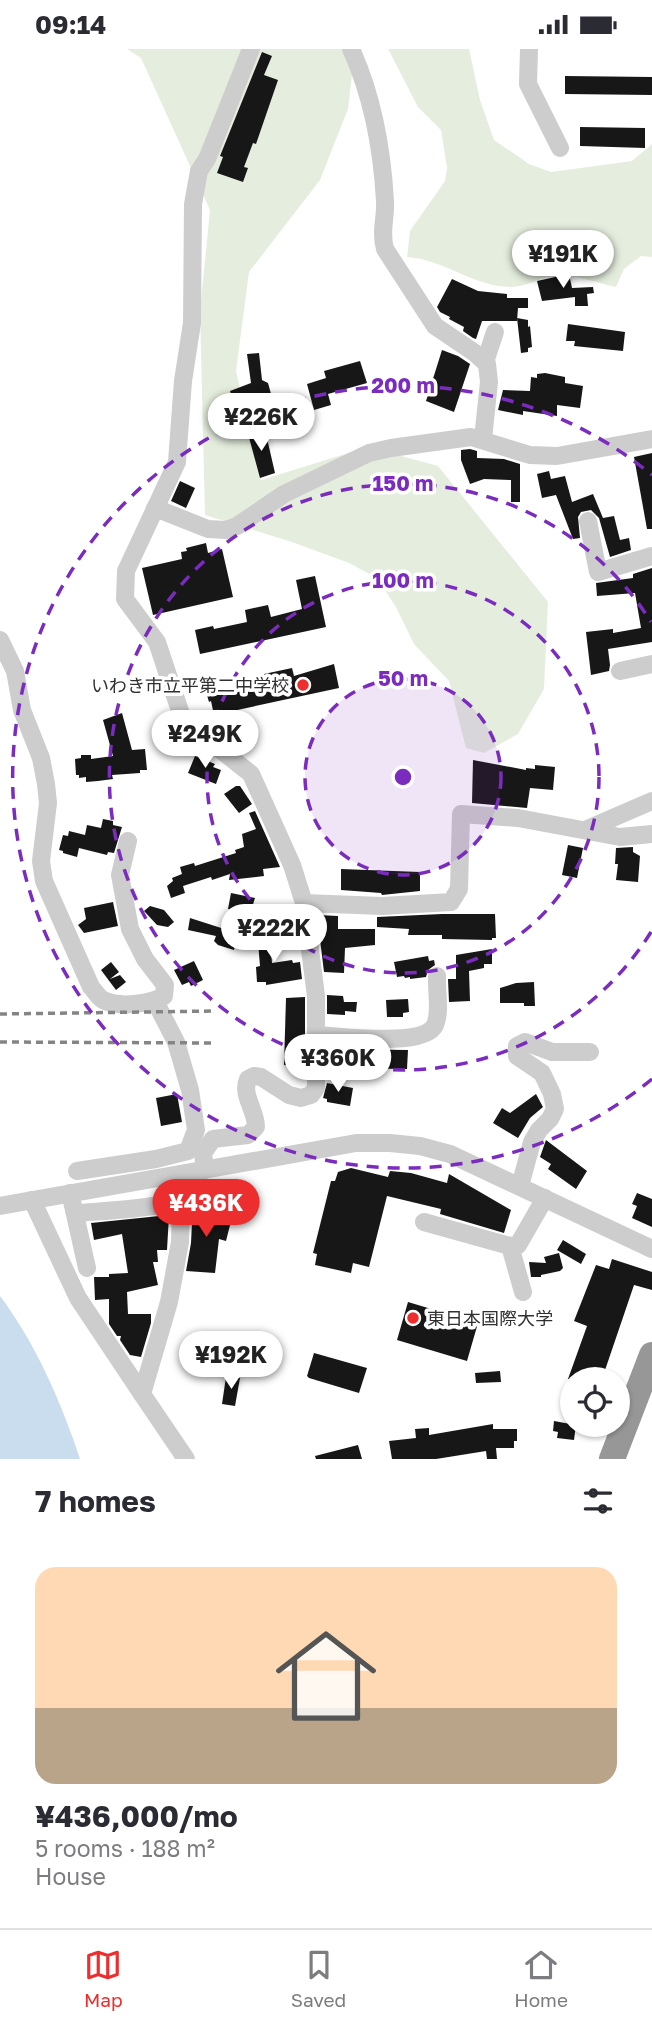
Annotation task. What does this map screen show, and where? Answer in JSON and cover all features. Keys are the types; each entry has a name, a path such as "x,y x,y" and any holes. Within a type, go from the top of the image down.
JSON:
{"highway":[{"path":"612,1459 652,1355"}],"street":[{"path":"205,1170 203,1153 214,1139 248,1135 256,1127 256,1119 245,1090 248,1079 261,1077 289,1095 301,1098 311,1095 316,1088 316,996 304,903 292,865 251,774 183,720 157,642 125,599 126,571 174,471 180,449 183,380 192,323 191,226 199,171 207,159 251,49"},
{"path":"351,49 369,93 381,149 386,202 382,238 385,249 435,327 485,362"},
{"path":"529,49 528,84 560,148"},
{"path":"483,439 489,383 485,362 495,332"},
{"path":"155,508 208,529 226,530 237,526 284,494 369,453 459,437 483,439 530,455 557,456 652,439"},
{"path":"587,521 598,572 652,557"},
{"path":"0,640 15,671 22,710 41,758 46,784 48,803 41,860 47,891 96,994 111,1002 155,1001 164,996 165,985 145,959 130,929 120,875 128,841"},
{"path":"620,671 652,664"},
{"path":"585,830 652,801"},
{"path":"304,903 382,906 451,902 459,889 461,814 519,818 620,837 652,834"},
{"path":"317,1035 401,1039 422,1036 436,1024 437,976"},
{"path":"77,1171 156,1159 188,1151 196,1130 190,1090 176,1042 155,1001"},
{"path":"520,1187 532,1142 539,1130 551,1119 555,1109 552,1094 542,1073 517,1056 517,1046 525,1042 552,1052 590,1052"},
{"path":"0,1206 28,1201 72,1201 158,1178 356,1143 390,1143 420,1146 450,1154 652,1249"},
{"path":"156,1159 158,1178"},
{"path":"142,1394 169,1302 180,1242 182,1174"},
{"path":"72,1201 78,1213 85,1213 162,1205 182,1197"},
{"path":"424,1222 518,1245 545,1198"},
{"path":"28,1201 78,1298 186,1459"},
{"path":"72,1201 87,1268"},
{"path":"510,1245 523,1292"}],"green space":[{"path":"127,49 355,49 348,109 320,180 249,272 236,371 261,480 368,447 438,466 548,602 544,689 518,734 484,753 466,748 449,681 414,644 396,607 377,578 349,563 292,542 205,515 200,311 210,210 141,58"},
{"path":"388,49 469,49 480,100 494,140 529,164 551,172 632,161 652,144 652,257 641,256 624,269 616,287 560,275 511,287 484,283 433,263 407,257 410,231 445,181 447,168 441,130 418,107"}],"water":[{"path":"0,1296 25,1334 46,1374 80,1459 0,1459"}],"building":[{"path":"262,52 272,56 264,75 278,80 256,144 253,143 244,167 248,168 243,182 217,173 223,157 220,156"},
{"path":"565,76 652,77 652,95 565,94"},
{"path":"580,127 645,128 645,148 580,146"},
{"path":"569,274 572,288 593,287 594,293 587,294 588,306 575,306 575,297 542,301 537,281"},
{"path":"452,279 478,291 507,294 507,298 528,298 528,308 518,308 517,321 482,321 476,339 473,338 463,331 464,327 449,319 450,317 440,312 437,307"},
{"path":"517,318 528,320 528,327 530,326 532,347 528,348 528,352 521,353"},
{"path":"568,324 625,332 623,351 574,346 575,341 566,341"},
{"path":"442,350 470,364 454,412 426,401"},
{"path":"259,353 262,380 268,383 273,401 236,410 230,391 251,383 247,354"},
{"path":"360,361 367,383 328,394 331,405 314,410 307,384 326,378 324,371"},
{"path":"537,374 565,377 565,383 583,386 580,408 557,405 557,416 523,411 523,415 498,410 503,390 530,391 531,377 537,378"},
{"path":"258,427 260,436 266,434 275,473 260,478 247,430"},
{"path":"461,450 477,451 477,458 504,459 520,464 520,502 511,502 511,480 484,479 470,484 461,460"},
{"path":"652,453 652,529 647,529 634,457"},
{"path":"549,471 551,479 565,476 572,502 593,494 603,518 614,516 620,540 629,538 631,550 610,557 599,518 591,510 581,512 578,517 580,538 573,539 556,495 542,498 537,474"},
{"path":"180,481 195,488 186,508 171,501"},
{"path":"206,543 208,553 222,549 233,597 153,615 142,568 182,559 181,552 187,551 186,548"},
{"path":"652,568 652,642 608,649 609,671 591,675 586,632 613,629 613,633 641,628 635,593 597,596 596,583 633,578 633,574"},
{"path":"315,576 326,627 200,654 195,630 247,622 245,610 268,605 271,617 302,609 296,580"},
{"path":"334,664 339,688 214,715 206,692 227,688 227,691 266,682 264,674 292,668 294,676"},
{"path":"122,713 132,750 145,749 147,770 112,775 113,779 98,781 86,782 86,777 79,778 79,775 76,775 75,759 81,758 81,755 91,755 91,759 113,756 103,720"},
{"path":"195,756 215,764 213,767 221,770 216,784 188,773"},
{"path":"473,760 526,770 535,769 535,765 555,767 553,790 530,788 527,808 472,803"},
{"path":"240,786 252,804 239,813 224,794"},
{"path":"255,811 280,867 263,869 264,876 229,880 230,874 212,880 211,877 183,886 185,893 171,898 167,886 173,881 172,878 182,874 180,867 194,863 195,866 236,853 235,850 244,847 242,834 256,829 249,813"},
{"path":"103,819 122,827 114,853 108,852 107,855 79,848 77,857 59,850 63,835 68,836 69,831 85,835 87,825 101,828"},
{"path":"568,845 583,848 577,878 562,875"},
{"path":"633,847 633,852 640,856 638,882 616,880 616,848"},
{"path":"341,869 420,872 420,891 382,895 341,890"},
{"path":"231,893 255,898 250,914 228,909"},
{"path":"113,902 118,926 84,933 78,925 86,919 84,908"},
{"path":"150,906 164,910 174,922 168,927 157,925 144,911"},
{"path":"495,914 496,938 442,939 442,935 408,935 409,929 377,927 377,917"},
{"path":"317,915 338,916 338,929 375,929 375,945 345,948 344,973 324,972"},
{"path":"190,918 243,935 240,947 235,945 234,950 218,945 214,941 216,936 188,930"},
{"path":"269,929 272,963 292,960 293,963 300,962 302,979 266,985 266,982 257,982 256,967 260,966 257,930"},
{"path":"492,949 492,964 484,964 484,968 469,971 470,1001 449,1002 448,979 456,979 456,955"},
{"path":"428,956 429,961 434,960 435,965 428,970 426,977 397,977 394,962"},
{"path":"194,961 203,980 191,986 189,982 182,985 174,970"},
{"path":"111,962 119,972 110,979 120,975 126,982 116,990 101,970"},
{"path":"534,982 535,1006 500,1003 500,988 516,983"},
{"path":"327,995 343,996 344,1002 357,1002 356,1012 345,1011 345,1015 327,1014"},
{"path":"305,997 305,1067 284,1065 286,998"},
{"path":"408,999 409,1012 403,1013 403,1017 387,1017 386,1000"},
{"path":"327,1049 408,1050 407,1069 327,1068"},
{"path":"327,1083 353,1088 350,1106 327,1102 327,1099 323,1098"},
{"path":"177,1094 182,1122 161,1126 156,1098"},
{"path":"536,1094 543,1107 530,1118 518,1138 493,1123 502,1108 510,1113"},
{"path":"546,1140 587,1171 576,1189 548,1169 551,1164 540,1157"},
{"path":"351,1168 388,1177 390,1171 411,1173 447,1183 449,1174 511,1210 504,1233 440,1214 441,1209 387,1196 369,1267 353,1263 351,1273 315,1265 317,1254 313,1253 331,1181 335,1181 338,1172"},
{"path":"637,1193 652,1199 652,1227 632,1218 637,1206 632,1204"},
{"path":"193,1202 201,1202 201,1209 232,1217 226,1241 219,1239 215,1273 186,1271 191,1243"},
{"path":"169,1215 167,1250 157,1250 158,1262 153,1262 158,1285 127,1292 128,1314 151,1314 141,1357 130,1355 120,1340 121,1336 117,1336 109,1324 109,1299 95,1300 94,1277 128,1273 122,1234 94,1240 91,1223"},
{"path":"563,1240 586,1254 581,1264 557,1250"},
{"path":"559,1253 563,1268 560,1271 531,1277 529,1262 546,1263 544,1257"},
{"path":"612,1259 652,1272 652,1290 634,1285 606,1367 572,1367 587,1326 574,1321 596,1265 609,1269"},
{"path":"408,1302 478,1323 467,1361 397,1340"},
{"path":"254,1348 277,1354 274,1367 250,1361"},
{"path":"314,1353 367,1368 359,1393 309,1378 307,1376"},
{"path":"500,1371 501,1382 476,1383 475,1373"},
{"path":"226,1377 240,1378 235,1406 222,1404"},
{"path":"554,1421 560,1422 560,1437 574,1437 574,1440 557,1438 558,1432 553,1431"},
{"path":"493,1424 493,1429 517,1429 514,1448 496,1448 497,1459 487,1459 486,1451 436,1459 392,1459 389,1441 416,1438 415,1429 429,1428 429,1435"},
{"path":"358,1445 362,1459 316,1459 315,1456"}],"railway":[{"path":"0,1014 214,1011"},
{"path":"0,1042 216,1043"}],"place":[{"name":"いわき市立平第二中学校","path":"303,685"},
{"name":"東日本国際大学","path":"413,1318"}]}
